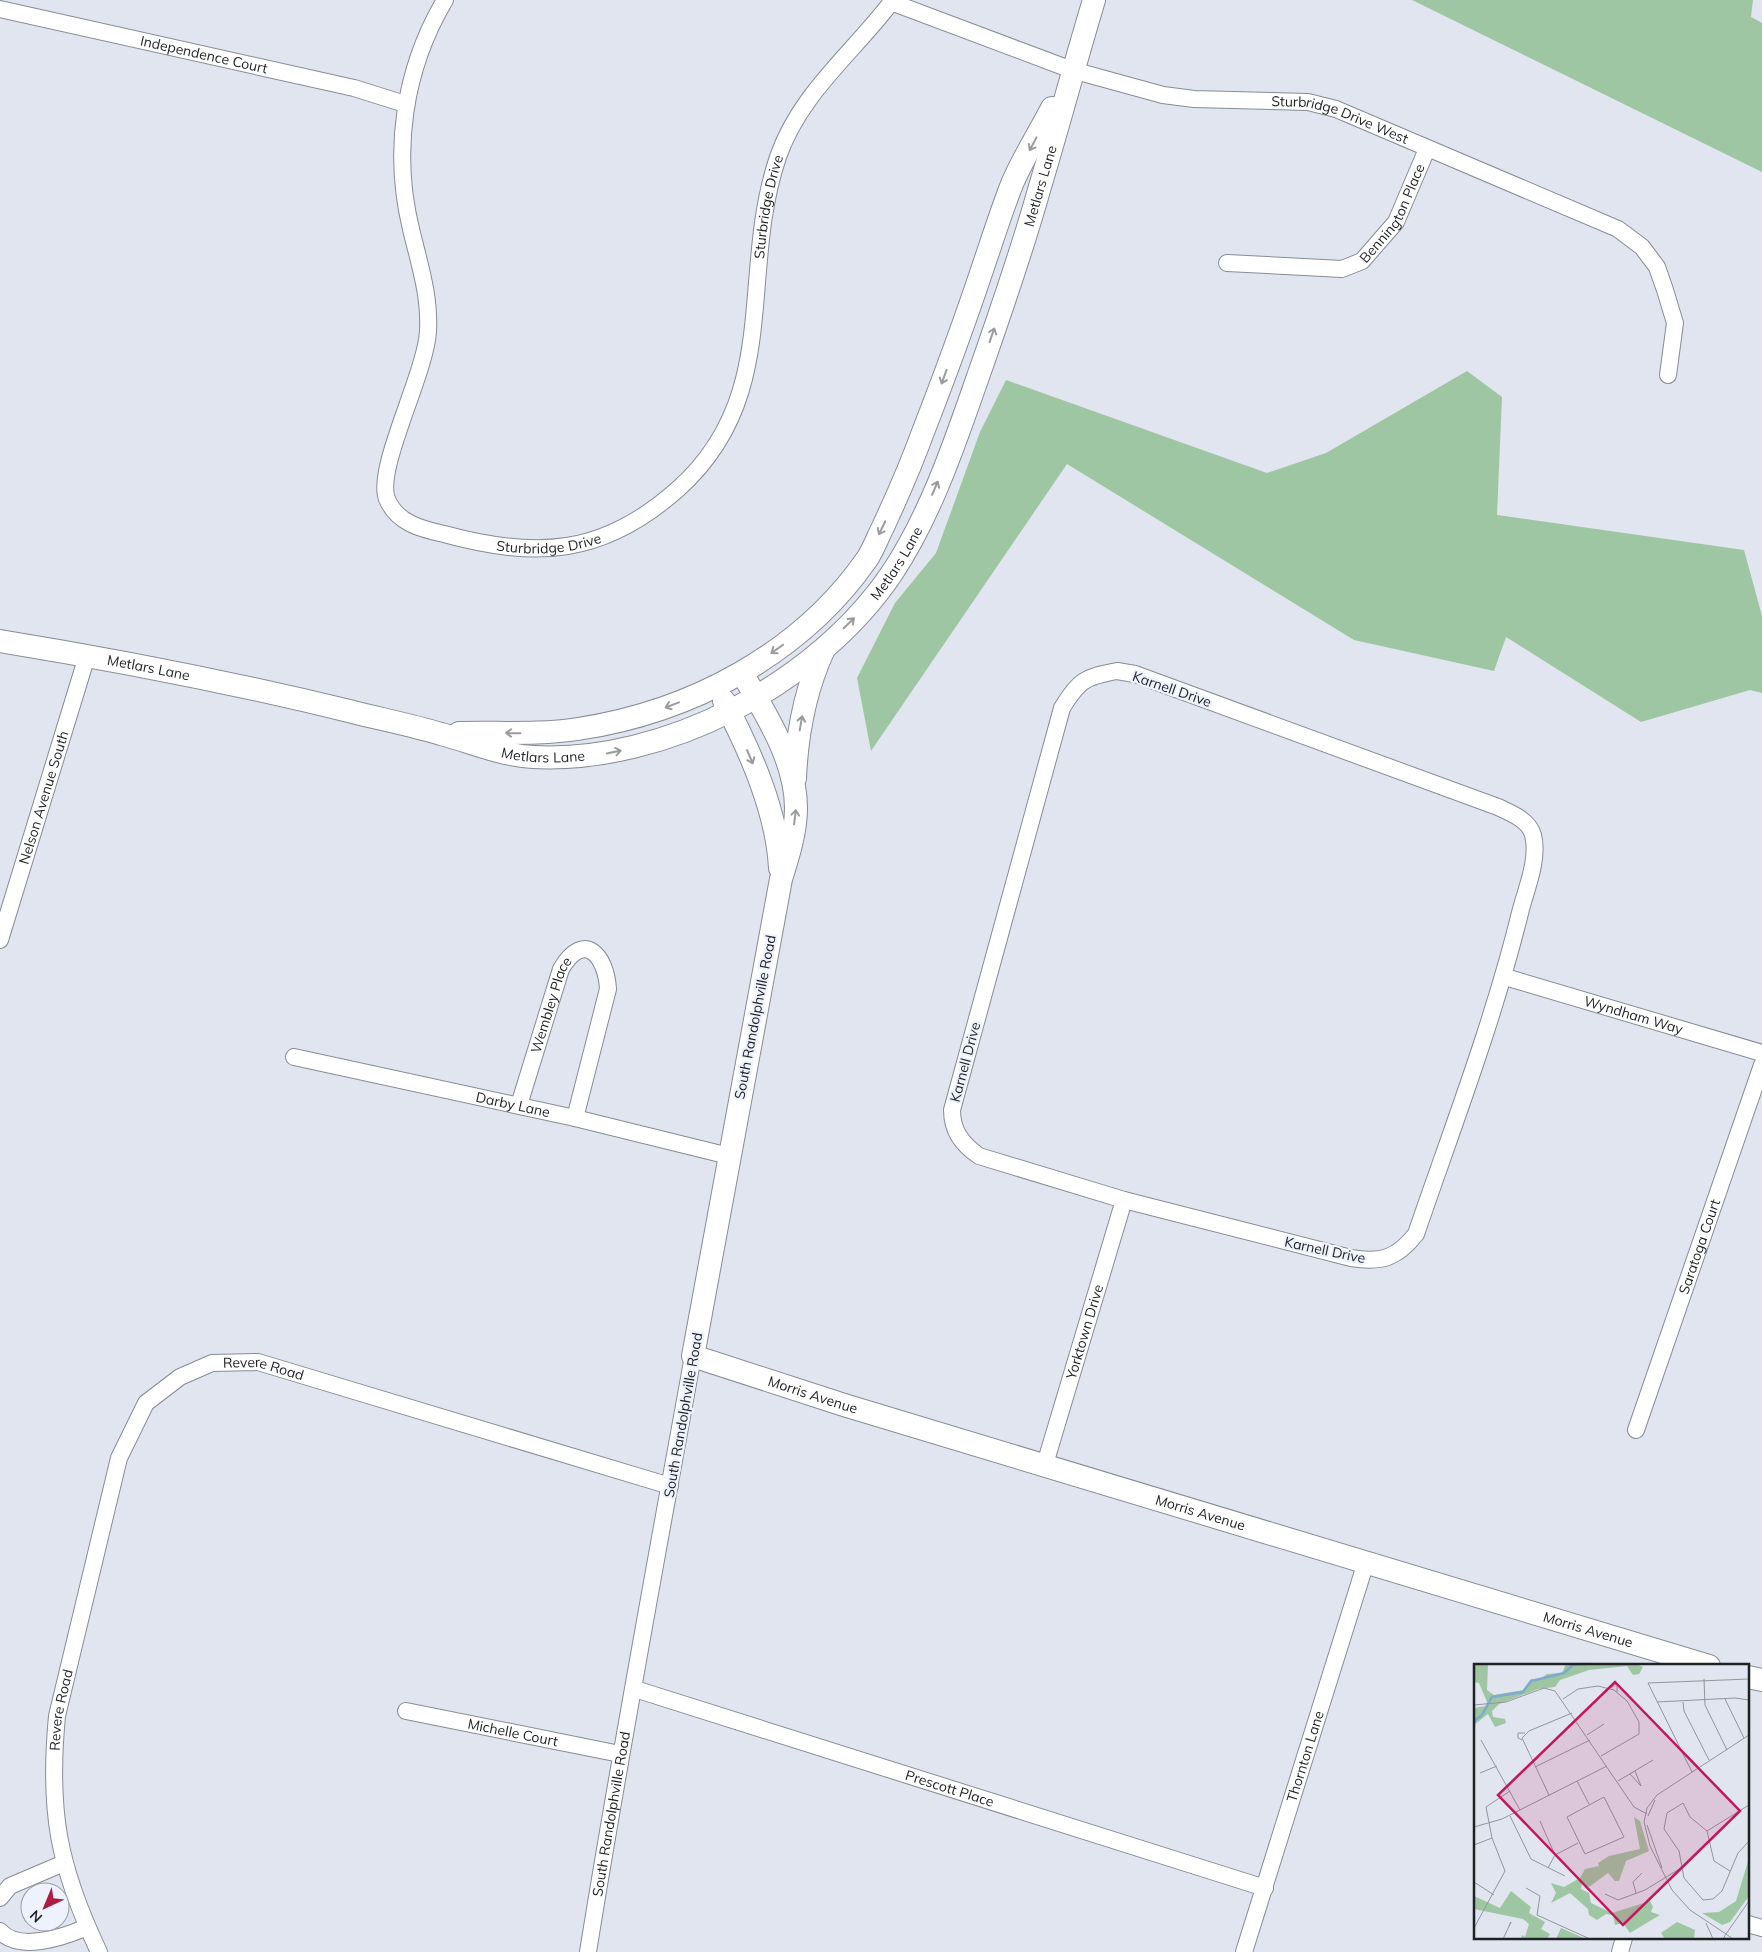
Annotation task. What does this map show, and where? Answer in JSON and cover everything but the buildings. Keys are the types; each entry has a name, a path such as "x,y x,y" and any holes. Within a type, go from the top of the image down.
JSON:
{"main road":[{"name":"Metlars Lane","path":"0,641 88,656 291,697 442,734 495,752 532,757 596,755 651,743 697,728 756,697 826,645 860,612 891,575 915,535 967,409 1004,303 1038,194 1072,70 1094,0"},
{"name":"Metlars Lane","path":"442,734 531,733 591,727 660,709 717,687 742,673 783,644 822,611 844,588 868,556 904,483 931,414 1012,182 1072,70"},
{"path":"795,789 799,730 805,700 813,673 826,645"},
{"name":"South Randolphville Road","path":"693,1356 781,879 794,830 796,809 795,789 774,729 742,673"},
{"name":"South Randolphville Road","path":"717,687 730,712 768,806 779,854 781,879"},
{"name":"Morris Avenue","path":"693,1356 844,1405 1045,1464 1700,1664"}],"street":[{"name":"Sturbridge Drive","path":"445,0 425,39 405,104 401,143 402,183 429,307 428,336 420,371 389,460 386,497 396,514 409,524 488,546 520,549 556,549 588,542 616,532 647,514 678,489 700,466 721,438 737,408 747,370 752,339 761,237 778,156 794,122 817,87 892,1"},
{"name":"Sturbridge Drive West","path":"892,1 1072,70 1163,95 1194,100 1308,102 1336,109 1618,229 1642,247 1657,267 1675,323 1668,375"},
{"name":"Independence Court","path":"0,9 344,86 405,104"},
{"name":"Bennington Place","path":"1227,264 1342,269 1362,261 1396,222 1427,149"},
{"name":"Nelson Avenue South","path":"0,940 88,656"},
{"name":"Karnell Drive","path":"1117,671 1135,674 1498,807 1518,817 1533,833 1535,849 1505,977 1416,1234 1406,1247 1389,1258 1366,1260 1351,1258 1124,1200 979,1156 965,1146 957,1134 952,1120 952,1110 1062,708 1075,687 1092,676 1117,671"},
{"name":"Wembley Place","path":"519,1105 561,969 575,950 586,949 594,952 602,959 607,973 608,989 576,1118"},
{"name":"Wyndham Way","path":"1505,977 1762,1053"},
{"name":"Darby Lane","path":"294,1057 519,1105 729,1156"},
{"name":"Saratoga Court","path":"1636,1430 1762,1065"},
{"name":"Yorktown Drive","path":"1045,1464 1124,1200"},
{"name":"South Randolphville Road","path":"588,1952 620,1754 635,1689 693,1356"},
{"name":"Revere Road","path":"98,1952 73,1894 64,1862 57,1831 53,1753 57,1716 120,1458 146,1402 180,1377 212,1362 258,1362 670,1486"},
{"name":"Thornton Lane","path":"1244,1952 1366,1562"},
{"name":"Prescott Place","path":"635,1689 1265,1888"},
{"name":"Michelle Court","path":"406,1712 620,1754"},
{"path":"0,1898 10,1886 64,1862"},
{"path":"0,1931 11,1944 22,1948 34,1949 87,1927"}],"green space":[{"path":"1412,0 1753,0 1751,17 1762,23 1762,172"},
{"path":"1467,371 1502,397 1497,515 1744,550 1762,616 1762,693 1750,690 1641,722 1506,637 1494,671 1354,640 1067,464 871,751 857,678 895,603 936,553 980,432 1006,380 1267,473 1326,453"}]}
